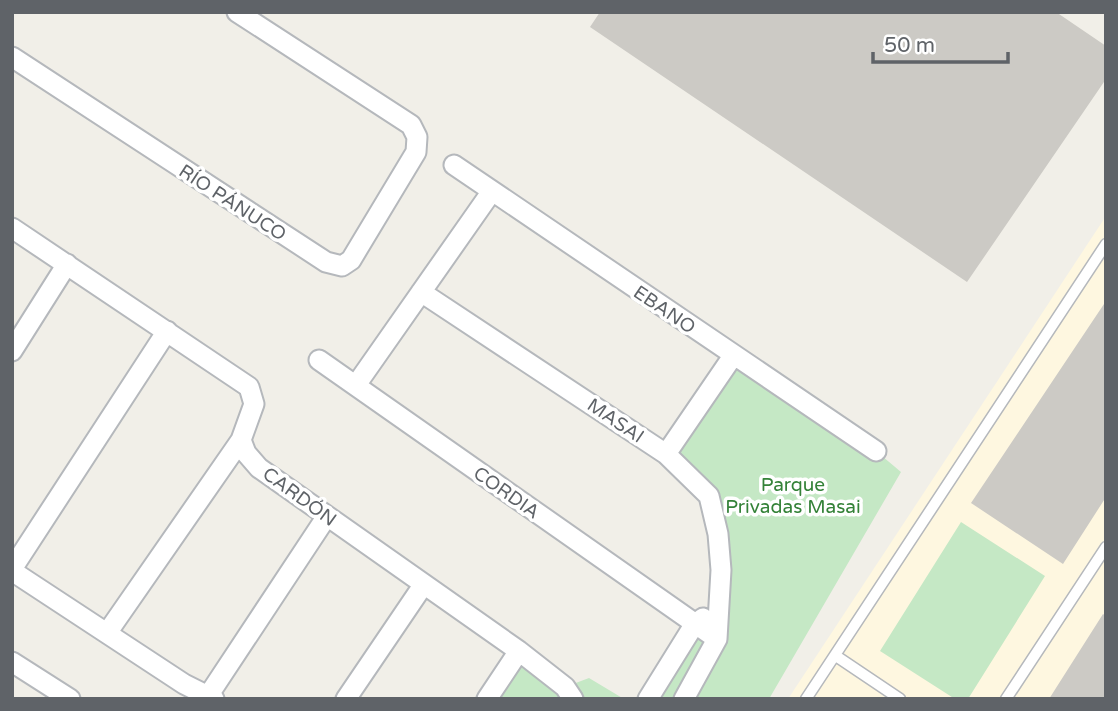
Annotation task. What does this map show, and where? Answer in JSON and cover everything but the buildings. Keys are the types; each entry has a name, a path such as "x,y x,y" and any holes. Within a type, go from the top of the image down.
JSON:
{"street":[{"name":"RÍO PÁNUCO","path":"12,57 335,266 351,260 416,152 417,137 411,125 237,12"},
{"name":"EBANO","path":"454,165 876,451"},
{"path":"355,385 492,191"},
{"path":"12,228 249,387 254,404 241,440 107,633"},
{"path":"12,351 67,264"},
{"name":"MASAI","path":"421,292 666,454 709,496 718,534 721,570 717,639 684,699"},
{"path":"167,331 12,570 184,684 211,698 327,516"},
{"path":"666,454 733,356"},
{"name":"CORDIA","path":"320,360 717,639"},
{"name":"CARDÓN","path":"241,440 246,453 259,468 519,651 565,687 573,699"},
{"path":"346,699 424,584"},
{"path":"648,699 694,625 718,607"},
{"path":"487,699 519,651"},
{"path":"12,662 70,699"}],"lane":[{"path":"806,699 1106,244"},
{"path":"1006,699 1106,547"},
{"path":"836,656 900,699"}],"shaded area":[{"path":"1106,216 1106,699 788,699"}],"green space":[{"name":"Parque Privadas Masai","path":"733,356 876,451 901,472 769,699 648,699 718,607 709,496 666,454"},
{"path":"961,522 1045,576 968,699 955,699 880,651"},
{"path":"519,651 565,687 589,678 624,699 487,699"}]}
